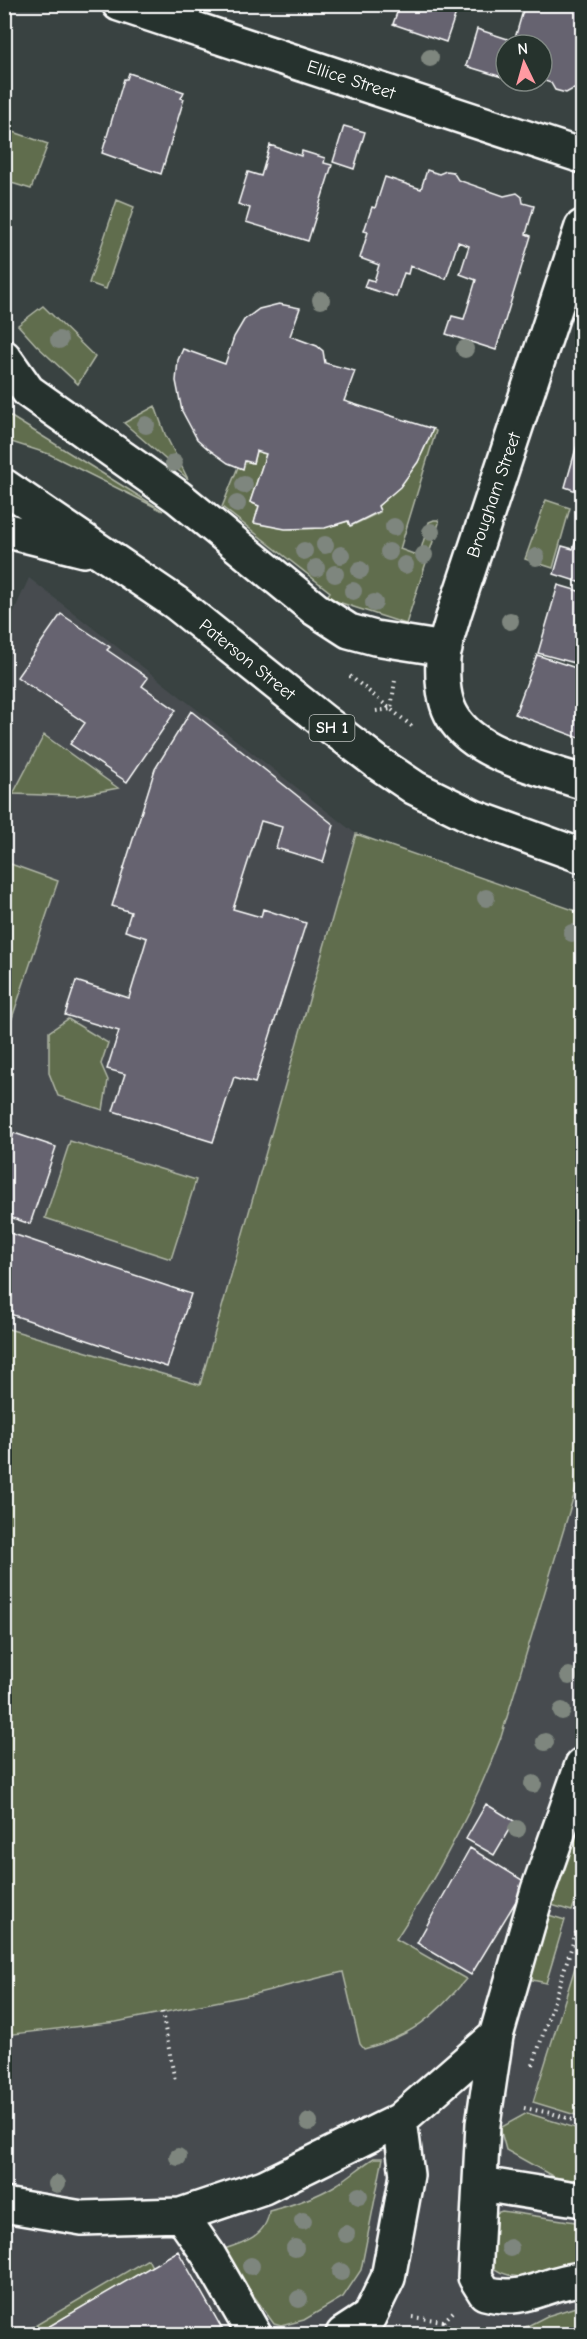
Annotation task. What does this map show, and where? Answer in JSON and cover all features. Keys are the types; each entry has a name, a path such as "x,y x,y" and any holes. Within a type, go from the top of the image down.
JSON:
{"main road":[{"name":"Ellice Street","path":"119,4 582,156"},
{"name":"Brougham Street","path":"582,227 453,614 445,649 443,679 446,699 453,717 465,732 490,749 582,782"},
{"path":"4,357 28,391 178,498 315,609 349,631 375,638 445,649"},
{"name":"Paterson Street","path":"4,486 176,603 322,720 415,788 474,817 582,856"},
{"name":"Paterson Street","path":"4,530 106,555"},
{"path":"582,1764 538,1890 496,2036 483,2124 481,2184 475,2248 475,2277 485,2292 502,2297 526,2295 568,2280 582,2279"},
{"path":"4,2205 82,2218 181,2216 264,2187 400,2120 496,2036"},
{"path":"343,2334 369,2318 388,2278 407,2175 400,2120"},
{"path":"481,2184 582,2200"},
{"path":"181,2216 208,2254 254,2334"}],"path":[{"path":"383,710 391,709"},
{"path":"531,2073 582,1915"},
{"path":"162,2012 175,2081"},
{"path":"483,2124 520,2107 551,2113 582,2123"},
{"path":"411,2317 444,2321"}],"shaded area":[{"path":"29,578 356,834 582,913 582,2334 5,2334 4,633"}],"green space":[{"path":"5,129 48,144 31,189 5,181"},
{"path":"117,200 134,207 106,289 89,283"},
{"path":"43,306 95,357 78,384 18,325"},
{"path":"155,406 165,434 188,479 124,423"},
{"path":"5,413 163,511 49,454 5,440"},
{"path":"433,429 436,431 400,549 419,556 429,522 438,520 439,523 406,624 326,598 330,592 222,507 238,467 242,468 245,461 253,463 256,451 266,454 250,502 259,506 254,523 278,528 313,529 348,521 351,526 380,512 378,506 410,471 423,452"},
{"path":"546,500 570,508 553,568 525,559"},
{"path":"44,735 118,788 76,796 13,794"},
{"path":"356,834 582,913 582,1469 501,1737 454,1841 396,1939 466,1979 444,2004 421,2023 395,2038 364,2049 360,2044 343,1972 250,1995 116,2022 5,2035 5,1328 200,1385"},
{"path":"4,862 58,881 5,1039"},
{"path":"68,1019 108,1043 101,1064 108,1080 103,1110 58,1096 49,1073 49,1032"},
{"path":"70,1141 196,1180 171,1259 45,1218"},
{"path":"582,1797 582,1879 572,1911 548,1904"},
{"path":"542,1913 565,1920 546,1983 524,1978"},
{"path":"582,1945 582,2117 533,2102"},
{"path":"527,2113 582,2130 582,2182 554,2177 506,2150 500,2128"},
{"path":"374,2158 383,2158 361,2270 343,2297 304,2320 281,2326 274,2324 221,2250 245,2241 259,2232 264,2227 269,2211 320,2194"},
{"path":"502,2211 582,2223 582,2267 545,2275 520,2277 497,2271 488,2263 493,2214"},
{"path":"148,2259 152,2267 36,2334 21,2334"},
{"path":"582,2305 582,2334 512,2334 547,2316"}],"building":[{"path":"400,4 459,4 446,42 393,24"},
{"path":"525,4 582,4 582,73 578,90 573,89 566,93 554,88 554,33 517,33"},
{"path":"477,29 494,35 494,75 466,66"},
{"path":"129,73 184,92 181,98 184,99 161,174 102,153 124,79 127,79"},
{"path":"344,126 365,132 354,169 333,162"},
{"path":"270,145 301,156 302,151 325,158 324,163 332,165 308,241 246,222 250,208 238,204 248,172 261,176"},
{"path":"427,170 439,174 446,171 453,172 458,180 504,196 517,193 522,197 523,203 534,206 526,234 531,236 496,350 446,334 452,316 464,319 476,280 460,274 469,246 458,242 446,279 410,266 408,274 404,273 396,297 364,287 367,279 374,281 379,265 360,258 368,232 364,231 372,207 375,208 385,177 421,189"},
{"path":"279,304 300,308 290,336 317,346 323,351 325,363 355,371 344,401 433,429 418,462 400,487 378,506 380,511 350,526 348,521 325,528 285,529 254,523 259,506 250,502 266,454 256,451 253,463 245,461 243,469 228,463 197,439 182,411 176,381 178,360 183,349 225,364 234,337 244,320 259,309"},
{"path":"579,438 582,439 582,493 565,487"},
{"path":"582,523 582,583 554,574 562,546 573,549"},
{"path":"558,585 582,592 582,665 538,653"},
{"path":"61,614 110,647 107,650 148,678 142,686 176,710 127,782 70,744 85,723 17,677"},
{"path":"537,655 582,670 582,739 515,714"},
{"path":"191,711 334,825 323,862 276,848 282,827 261,821 233,909 261,917 263,909 306,923 255,1083 234,1077 213,1142 113,1111 125,1074 107,1069 119,1031 65,1015 76,981 129,998 147,938 125,931 131,912 112,906 155,769"},
{"path":"14,1133 56,1147 30,1224 4,1215 4,1162"},
{"path":"4,1231 191,1294 167,1367 4,1312"},
{"path":"486,1804 514,1821 494,1855 466,1839"},
{"path":"470,1848 527,1883 471,1975 417,1943"},
{"path":"178,2251 225,2334 36,2334 166,2258"}]}
